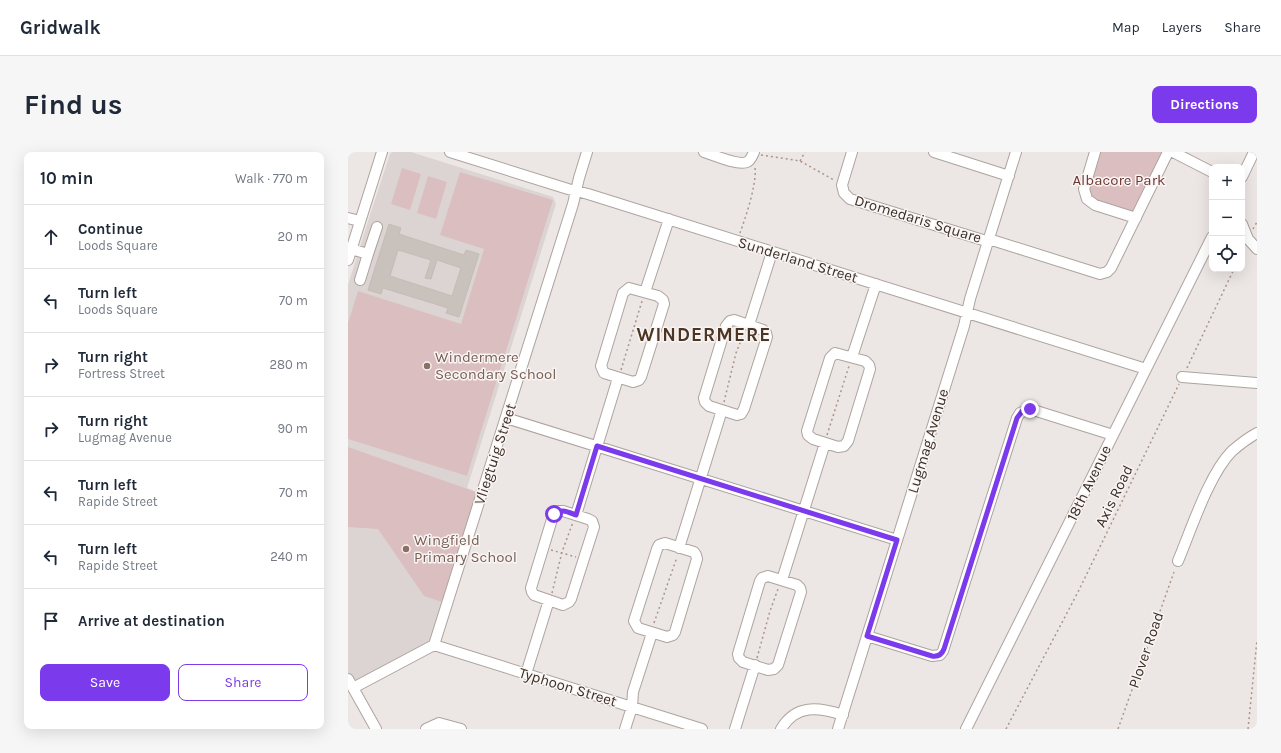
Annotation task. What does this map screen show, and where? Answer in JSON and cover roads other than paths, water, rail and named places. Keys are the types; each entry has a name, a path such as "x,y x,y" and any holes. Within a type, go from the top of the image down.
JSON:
{"street":[{"path":"348,260 382,152"},
{"name":"Sunderland Street","path":"450,152 669,219 1146,369"},
{"name":"Vliegtuig Street","path":"434,645 573,204 587,152"},
{"path":"704,152 741,163 747,162 754,153"},
{"name":"Dromedaris Square","path":"852,152 842,186 844,193 850,199 982,240 995,241 1097,273 1102,274 1111,268 1136,218"},
{"path":"934,152 1009,176"},
{"name":"Lugmag Avenue","path":"838,729 964,326 1016,152"},
{"path":"1095,152 1084,189 1087,199 1095,205 1136,218 1168,152"},
{"path":"1172,152 1209,170"},
{"path":"1245,171 1254,152"},
{"path":"348,218 360,221"},
{"path":"645,292 669,219"},
{"path":"360,280 377,227"},
{"path":"1245,232 1248,239 1257,249"},
{"name":"18th Avenue","path":"966,729 1209,243"},
{"path":"352,249 368,254"},
{"path":"749,325 772,252"},
{"path":"852,357 876,284"},
{"path":"631,288 645,292 660,297 663,300 663,306 640,379 633,382 604,373 601,370 601,364 624,292 631,288"},
{"path":"734,320 763,330 767,336 744,409 741,414 722,410 706,404 704,398 727,324 734,320"},
{"path":"837,353 852,357 866,362 870,369 848,442 846,445 840,447 811,438 807,431 830,358 832,355 837,353"},
{"path":"1182,377 1257,383"},
{"path":"576,515 618,378"},
{"path":"867,636 932,656 940,655 943,651 1020,412 1030,409 1113,435"},
{"path":"679,548 722,410"},
{"path":"506,418 897,540"},
{"path":"1178,561 1206,493 1224,461 1243,442 1257,433"},
{"path":"782,580 825,442"},
{"path":"563,511 576,515 590,520 594,525 570,601 563,605 534,595 531,590 531,586 555,512 563,511"},
{"path":"664,543 679,548 694,552 697,559 674,634 669,637 638,628 634,621 657,549 664,543"},
{"path":"768,576 782,580 797,585 801,592 778,664 776,668 770,670 741,661 738,658 738,654 760,581 762,578 768,576"},
{"path":"526,674 549,600"},
{"path":"625,729 632,707 633,692 652,633"},
{"path":"353,688 434,645"},
{"name":"Typhoon Street","path":"434,645 702,729"},
{"path":"735,729 755,665"},
{"path":"348,679 376,729"},
{"path":"781,729 789,718 808,710 821,709 843,715"},
{"path":"426,729 439,723 461,729"}],"place":[{"name":"Windermere Secondary School","path":"427,366"},
{"name":"Wingfield Primary School","path":"406,549"}],"district":[{"name":"WINDERMERE","path":"704,334"}],"park label":[{"name":"Albacore Park","path":"1119,180"}]}
